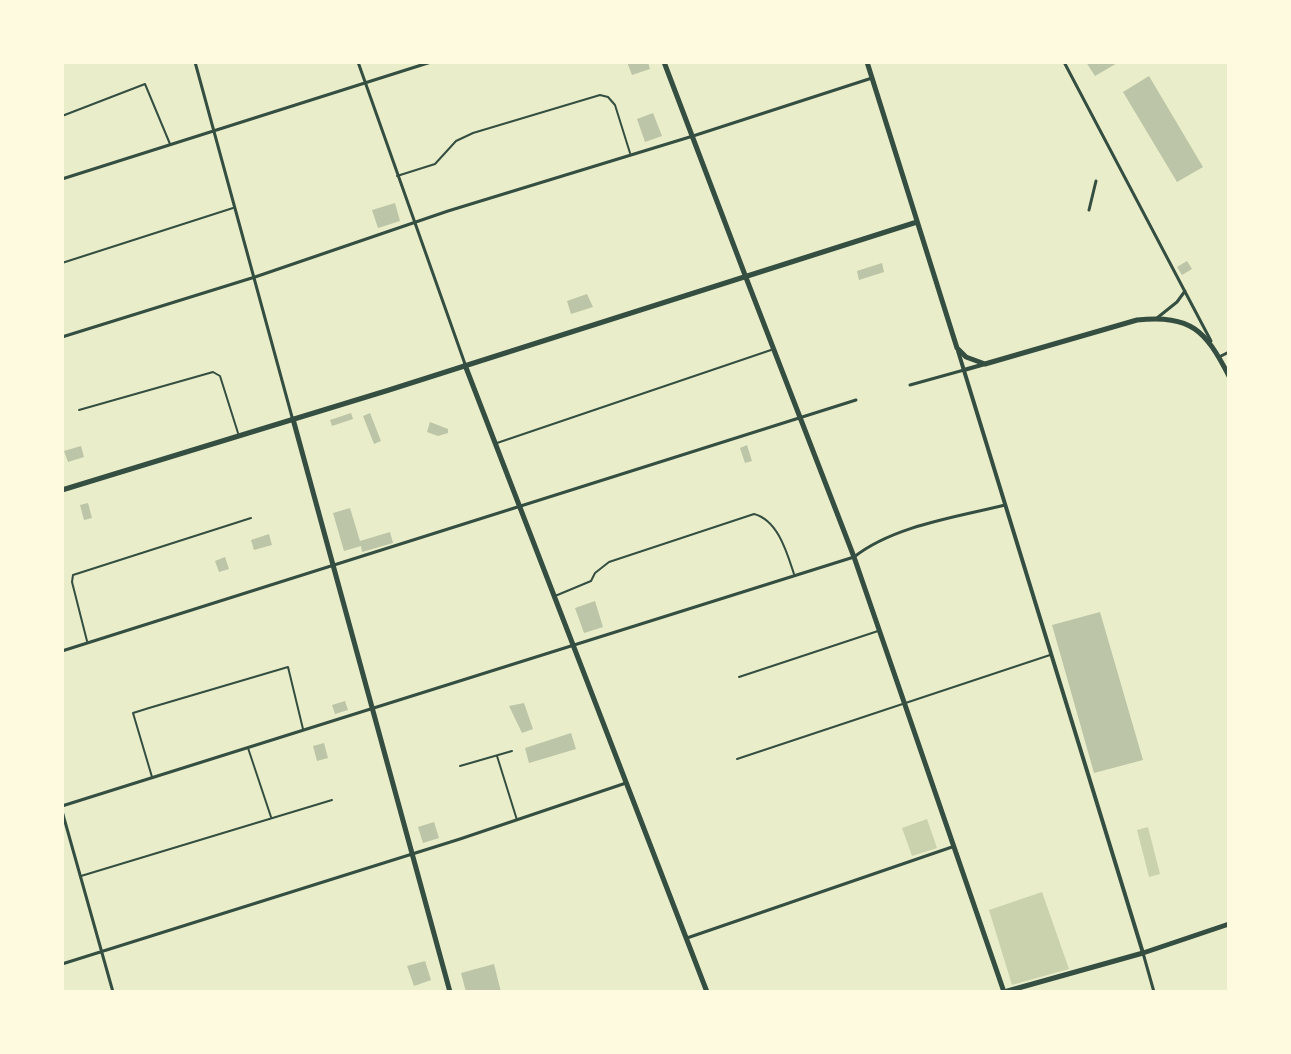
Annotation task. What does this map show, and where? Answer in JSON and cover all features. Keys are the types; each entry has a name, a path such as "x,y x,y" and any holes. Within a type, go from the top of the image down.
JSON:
{"main road":[{"path":"664,62 854,557 1004,992 1143,953 1229,924"},
{"path":"867,62 957,348 966,357 985,364 1137,320 1157,318 1196,329 1211,341 1229,376"},
{"path":"62,490 917,222"},
{"path":"465,364 707,992"},
{"path":"293,419 450,992"}],"street":[{"path":"195,62 293,419"},
{"path":"358,62 465,364"},
{"path":"62,179 431,62"},
{"path":"1064,62 1211,341"},
{"path":"62,337 872,78"},
{"path":"1089,210 1096,181"},
{"path":"1157,318 1185,291"},
{"path":"957,348 1154,992"},
{"path":"1219,357 1229,352"},
{"path":"910,385 985,364"},
{"path":"62,651 856,400"},
{"path":"113,992 62,809 152,777 854,557 871,543 890,535 1005,505"},
{"path":"62,964 413,854 626,783"},
{"path":"687,938 952,847"}],"lane":[{"path":"62,116 145,84 170,145"},
{"path":"397,176 435,164 456,141 473,133 600,95 608,97 615,105 631,154"},
{"path":"62,263 233,208"},
{"path":"496,443 774,349"},
{"path":"79,410 213,372 220,376 239,436"},
{"path":"554,596 591,581 595,573 609,562 754,514 761,516 778,535 794,574"},
{"path":"88,643 73,575 251,518"},
{"path":"739,677 880,631"},
{"path":"737,759 1052,655"},
{"path":"152,777 133,713 179,698 288,667 304,730"},
{"path":"248,748 271,818"},
{"path":"460,766 512,751"},
{"path":"497,756 517,820"},
{"path":"81,876 332,800"}],"green space":[{"path":"927,819 937,848 912,856 902,828"},
{"path":"1148,827 1160,874 1149,877 1137,830"},
{"path":"1042,892 1069,969 1012,985 989,910"}],"building":[{"path":"627,62 648,62 650,69 632,75"},
{"path":"1086,62 1119,62 1095,76"},
{"path":"1149,76 1203,167 1177,182 1123,92"},
{"path":"653,113 662,136 645,142 637,119"},
{"path":"395,203 400,221 378,228 372,210"},
{"path":"1187,261 1192,269 1182,275 1177,267"},
{"path":"882,263 884,272 859,280 857,271"},
{"path":"587,294 593,307 571,314 567,301"},
{"path":"351,413 353,419 332,426 330,420"},
{"path":"370,413 381,441 374,444 363,416"},
{"path":"430,422 448,429 448,433 438,436 427,432"},
{"path":"747,445 752,461 745,463 740,448"},
{"path":"81,446 84,457 68,462 64,451"},
{"path":"88,503 92,518 84,520 80,505"},
{"path":"350,508 360,541 390,532 393,543 362,552 361,546 344,551 333,513"},
{"path":"269,534 272,545 254,550 251,540"},
{"path":"225,557 229,569 219,572 215,561"},
{"path":"595,601 603,627 584,633 575,608"},
{"path":"1100,612 1143,760 1094,773 1052,625"},
{"path":"345,701 348,710 335,714 332,705"},
{"path":"524,703 533,729 522,733 509,706"},
{"path":"571,733 576,749 529,763 525,748"},
{"path":"324,743 328,758 317,761 313,746"},
{"path":"434,822 439,838 423,843 418,827"},
{"path":"425,961 431,980 414,986 407,966"},
{"path":"494,964 501,992 466,992 461,973"}]}
